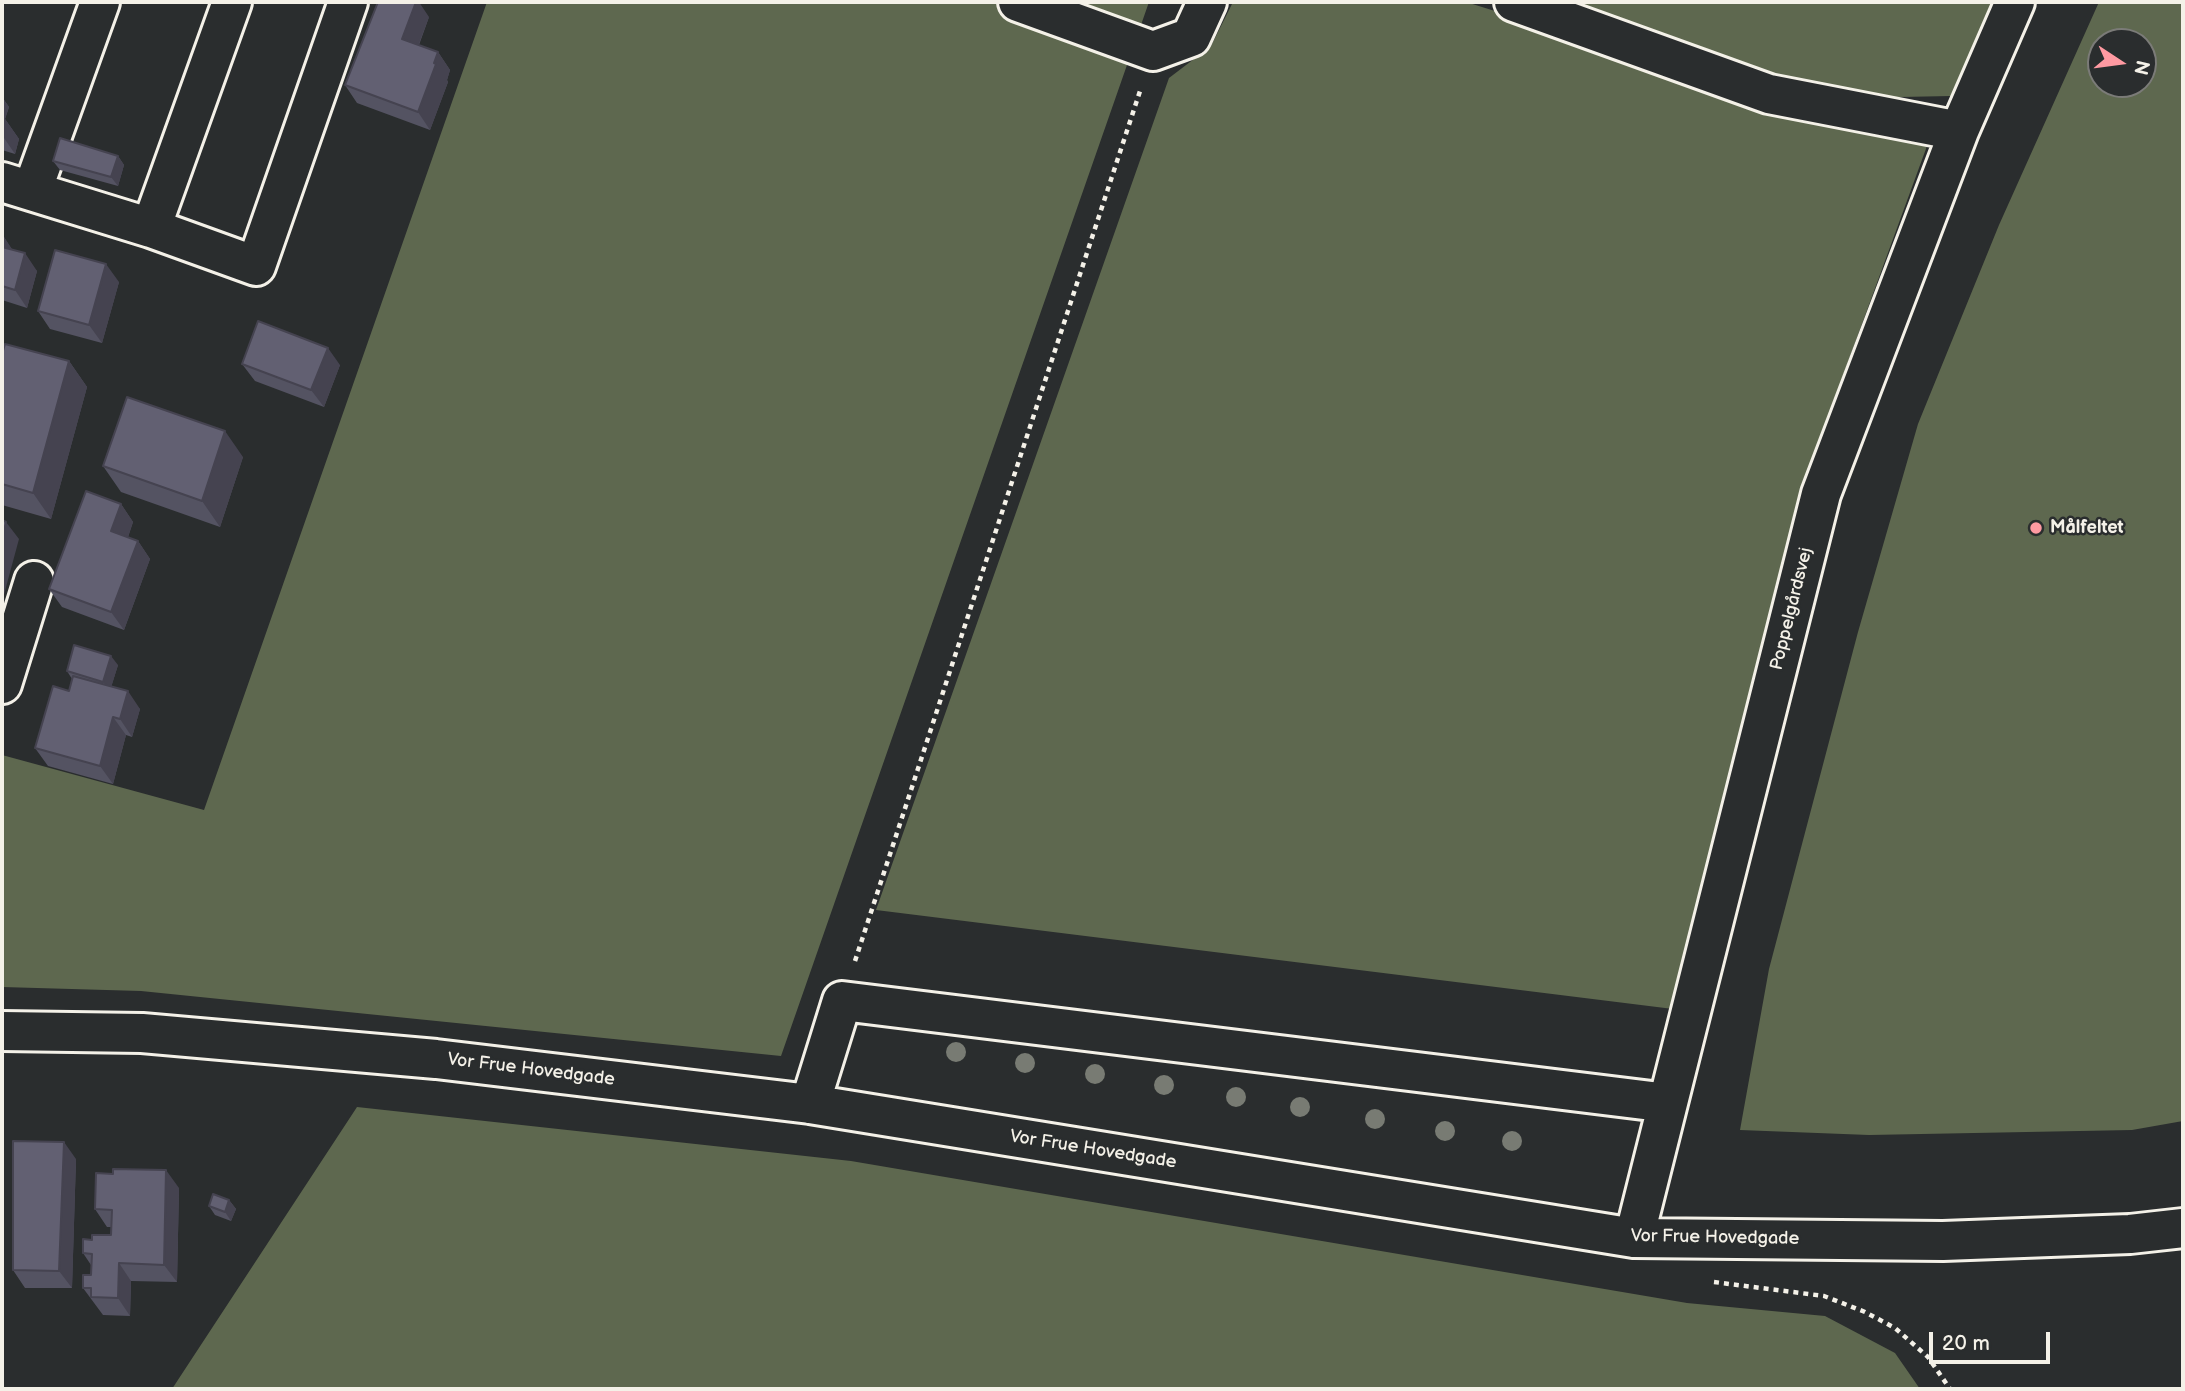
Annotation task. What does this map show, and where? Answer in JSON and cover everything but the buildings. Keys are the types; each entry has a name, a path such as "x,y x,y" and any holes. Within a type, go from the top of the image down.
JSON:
{"street":[{"path":"100,2 17,187 151,228 256,266 348,2"},
{"path":"151,228 232,2"},
{"path":"1018,2 1153,51 1191,37 1207,2"},
{"path":"1514,2 1769,94 1959,131"},
{"name":"Poppelgårdsvej","path":"1634,1238 1821,495 1959,131 2015,2"},
{"path":"2,684 34,581"},
{"path":"810,1104 842,1001 1668,1103"},
{"name":"Vor Frue Hovedgade","path":"2,1031 142,1033 436,1059 810,1104 1634,1238 1943,1241 2130,1234 2183,1228"}],"path":[{"path":"842,1001 1153,51"},
{"path":"1704,1280 1825,1296 1865,1312 1895,1328 1928,1357 1950,1389"}],"green space":[{"path":"487,2 1149,2 781,1056 141,991 2,987 2,755 204,810"},
{"path":"1233,2 1466,2 1927,146 1802,488 1673,1009 876,910 1169,78 1211,46"},
{"path":"1547,2 1997,2 1951,96 1850,98 1771,83"},
{"name":"Målfeltet","path":"2099,2 2183,2 2183,1121 2132,1130 1869,1135 1740,1130 1769,969 1858,632 1918,424 1999,225 2087,29 2087,98 2157,98 2157,28 2087,28"},
{"path":"357,1107 851,1161 1687,1303 1825,1316 1895,1353 1920,1389 172,1389"}],"place":[{"name":"Målfeltet","path":"2036,528"}]}
